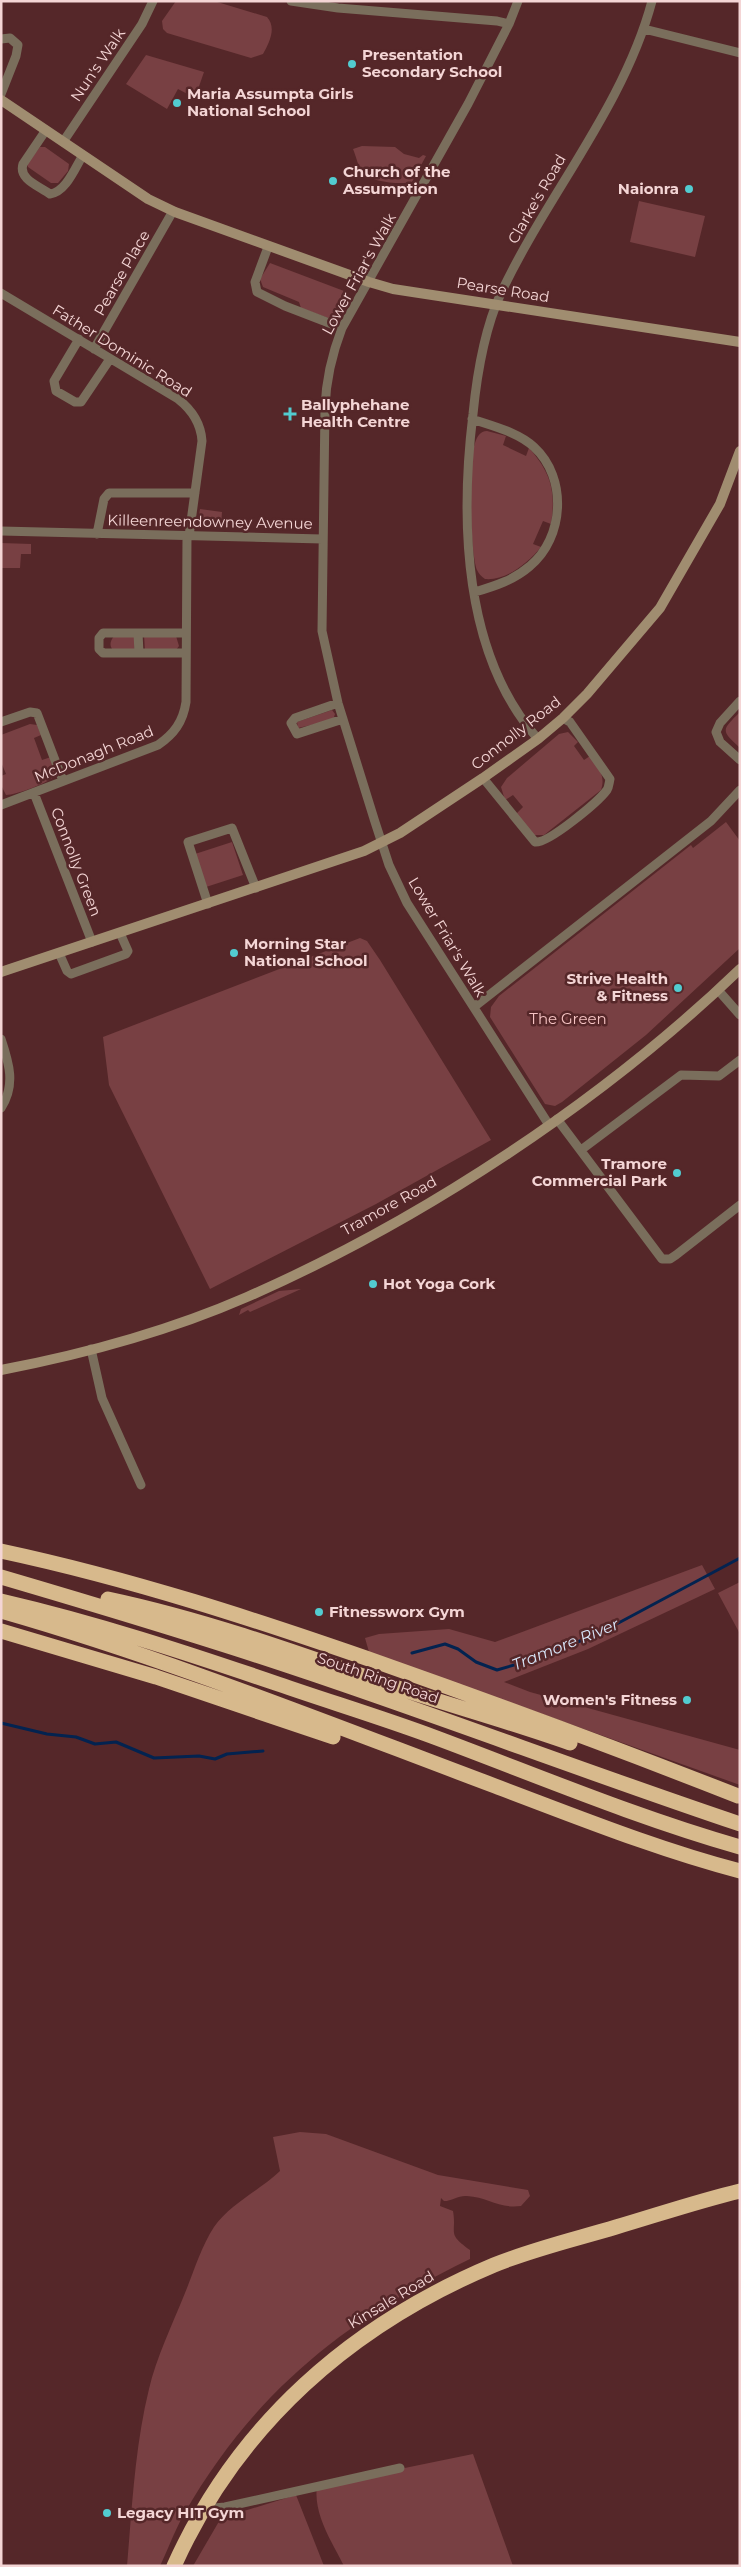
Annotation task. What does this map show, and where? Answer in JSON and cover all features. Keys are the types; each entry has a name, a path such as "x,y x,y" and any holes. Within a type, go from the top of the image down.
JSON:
{"highway":[{"path":"1,1551 142,1584 298,1634 491,1702 739,1796"},
{"path":"1,1576 152,1608 240,1634 385,1684 526,1727 656,1773 739,1796"},
{"name":"South Ring Road","path":"1,1576 167,1626 305,1671 619,1784 740,1824"},
{"path":"1,1603 277,1694 382,1735 492,1785"},
{"path":"1,1603 59,1614 152,1642 432,1737 580,1794 683,1830 740,1847"},
{"path":"1,1612 54,1626 222,1685 642,1841 740,1872"},
{"path":"1,1631 156,1677 404,1761 513,1793"},
{"name":"Kinsale Road","path":"174,2566 204,2509 225,2475 267,2420 340,2353 393,2316 449,2286 494,2265 740,2189"}],"street":[{"name":"Nun's Walk","path":"63,142 142,24 153,1"},
{"path":"291,1 338,8 498,21 509,24"},
{"name":"Lower Friar's Walk","path":"518,1 509,24 438,159 342,328 334,349 326,382 322,631 338,703 382,842 403,897 474,1008 553,1122 581,1150 662,1259 670,1259 676,1256 740,1205"},
{"name":"Clarke's Road","path":"538,738 516,712 497,675 485,642 475,592 466,507 472,419 481,358 496,304 514,267 620,82 644,29 652,1"},
{"path":"644,29 740,53"},
{"path":"1,40 10,38 18,46 1,94"},
{"name":"Pearse Road","path":"1,100 148,199 173,211 268,247 369,282 394,289 740,342"},
{"path":"46,130 23,164 21,170 23,176 50,194 56,193 62,188 83,155"},
{"name":"Pearse Place","path":"94,349 173,211"},
{"path":"268,247 255,282 256,292 342,328"},
{"name":"Father Dominic Road","path":"2,295 178,399 194,415 200,428 202,441 188,536"},
{"path":"79,339 54,381 56,391 75,402 82,402 110,359"},
{"path":"472,419 510,433 535,448 552,474 558,504 551,537 537,560 509,580 475,592"},
{"name":"Connolly Road","path":"1,972 364,851 400,833 483,778 563,718 603,676 660,608 720,504 740,451"},
{"name":"Killeenreendowney Avenue","path":"97,534 104,499 109,493 195,493"},
{"name":"Killeenreendowney Avenue","path":"1,531 322,539"},
{"name":"McDonagh Road","path":"2,801 34,793 158,745 171,735 185,711 188,536"},
{"path":"138,633 139,653"},
{"path":"186,633 103,634 100,636 99,645 103,653 186,653"},
{"path":"740,701 720,722 716,732 720,742 740,760"},
{"path":"338,703 295,718 291,723 297,734 343,719"},
{"path":"1,722 30,712 37,713 63,781"},
{"path":"483,778 535,842 544,840 577,817 606,791 610,779 570,722 563,718"},
{"path":"474,1008 711,821 740,790"},
{"name":"Connolly Green","path":"34,793 92,942"},
{"path":"208,904 188,842 232,828 256,888"},
{"path":"59,953 67,971 71,974 126,954 128,951 120,933"},
{"name":"Tramore Road","path":"1,1370 91,1349 162,1329 213,1310 304,1270 434,1200 553,1122 646,1051 740,969"},
{"path":"718,990 740,1015"},
{"path":"1,1039 8,1060 10,1092 1,1108"},
{"path":"581,1150 681,1075 719,1076 740,1060"},
{"path":"91,1349 102,1398 141,1485"},
{"path":"204,2509 225,2507 400,2468"}],"green space":[{"path":"176,1 214,1 267,17 272,31 263,54 251,58 167,33 163,29 162,21"},
{"path":"146,55 204,72 195,98 178,89 167,109 126,84"},
{"path":"362,146 395,147 404,154 419,158 423,155 426,156 412,182 386,182 372,178 362,172 353,149"},
{"path":"40,147 45,147 69,164 68,171 58,183 51,183 28,167 27,164"},
{"path":"639,201 705,216 695,257 630,242"},
{"path":"270,263 344,291 345,299 340,311 331,319 301,308 299,302 263,287 260,279"},
{"path":"487,431 506,436 503,445 526,456 529,448 547,474 553,502 551,524 543,521 533,544 541,547 516,570 493,579 485,579 478,571 471,527 471,469 473,453 478,437 481,433"},
{"path":"200,509 222,512 221,525 203,521 199,516"},
{"path":"1,543 31,544 31,554 21,554 20,568 1,568"},
{"path":"134,635 135,650 112,649 111,642 114,636"},
{"path":"144,635 176,636 179,646 176,650 145,651"},
{"path":"332,710 335,714 333,720 298,728 297,722"},
{"path":"740,712 740,748 729,737 726,730"},
{"path":"30,724 37,725 41,735 34,738 42,760 51,757 56,774 48,781 33,788 6,795 1,785 1,776 6,774 1,762 1,735"},
{"path":"568,732 578,742 574,746 584,760 590,756 598,768 603,780 601,790 544,835 534,835 516,814 523,807 513,795 505,800 501,787 507,778 559,734"},
{"name":"The Green","path":"726,822 740,841 740,948 646,1035 562,1102 555,1106 545,1104 490,1017 491,1007 499,996 691,845 693,848"},
{"path":"232,842 243,875 206,887 195,854"},
{"path":"360,938 367,941 380,960 491,1140 376,1204 210,1289 109,1085 103,1037"},
{"path":"301,1289 239,1315 241,1309 279,1291"},
{"path":"702,1565 715,1589 588,1649 504,1682 530,1692 740,1750 740,1785 369,1652 365,1638 379,1634 449,1629 495,1642"},
{"path":"740,1582 740,1634 718,1593"},
{"path":"300,2132 326,2134 438,2175 528,2190 530,2196 521,2206 506,2206 481,2198 464,2196 444,2201 441,2198 440,2206 453,2211 455,2236 470,2250 470,2259 382,2307 343,2334 306,2364 272,2396 241,2431 211,2471 184,2514 160,2566 127,2566 140,2432 152,2377 165,2341 201,2251 214,2227 237,2204 280,2171 273,2137"},
{"path":"473,2454 513,2566 344,2566 324,2528 318,2507 317,2486"},
{"path":"296,2495 324,2566 193,2566 221,2518"}],"waterway":[{"name":"Tramore River","path":"412,1653 445,1644 458,1649 476,1662 497,1670 596,1635 740,1558"},
{"name":"Tramore River","path":"1,1723 47,1734 76,1737 95,1744 116,1742 154,1758 199,1756 215,1759 227,1754 263,1751"}],"place":[{"name":"Presentation Secondary School","path":"352,64"},
{"name":"Maria Assumpta Girls National School","path":"177,103"},
{"name":"Church of the Assumption","path":"333,181"},
{"name":"Naionra","path":"689,189"},
{"name":"Ballyphehane Health Centre","path":"290,414"},
{"name":"Morning Star National School","path":"234,953"},
{"name":"Strive Health & Fitness","path":"678,988"},
{"name":"Tramore Commercial Park","path":"677,1173"},
{"name":"Hot Yoga Cork","path":"373,1284"},
{"name":"Fitnessworx Gym","path":"319,1612"},
{"name":"Women's Fitness","path":"687,1700"},
{"name":"Legacy HIT Gym","path":"107,2513"}]}
